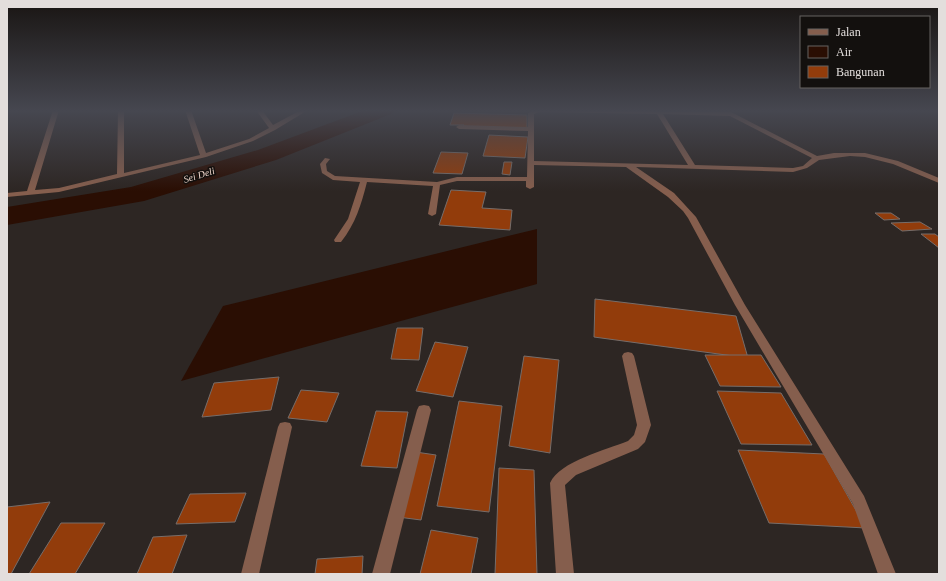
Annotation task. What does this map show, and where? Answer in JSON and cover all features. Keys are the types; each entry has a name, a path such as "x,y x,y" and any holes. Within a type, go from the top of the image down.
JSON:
{"street":[{"path":"30,193 48,137"},
{"path":"121,137 121,176"},
{"path":"197,137 204,156"},
{"path":"7,194 59,190 121,176 204,156 257,137"},
{"path":"530,187 531,137"},
{"path":"674,137 692,166"},
{"path":"777,137 816,158"},
{"path":"530,163 692,166 794,170 805,167 816,158 840,155 877,156 907,165 939,181"},
{"path":"327,159 323,164 324,172 333,178 437,184 457,179 530,179"},
{"path":"628,165 675,199 692,217 740,304 859,501 887,574"},
{"path":"338,240 349,228 355,214 364,180"},
{"path":"432,214 437,184"},
{"path":"565,574 556,483 571,470 633,445 640,438 644,425 628,356"},
{"path":"382,574 424,410"},
{"path":"250,574 285,428"}],"water":[{"path":"537,229 537,284 181,381 223,306"}],"building":[{"path":"488,137 528,137 525,158 483,156"},
{"path":"441,152 468,153 462,174 433,173"},
{"path":"504,162 512,162 510,175 502,174"},
{"path":"451,190 486,192 482,208 512,210 510,230 439,225"},
{"path":"875,213 891,213 900,219 884,220"},
{"path":"920,222 932,229 902,231 891,223"},
{"path":"921,234 935,234 939,237 939,248"},
{"path":"595,299 736,316 748,358 594,337"},
{"path":"397,328 423,328 419,360 391,359"},
{"path":"435,342 468,347 453,397 416,391"},
{"path":"705,355 761,355 781,387 720,386"},
{"path":"524,356 559,360 550,453 509,446"},
{"path":"279,377 271,410 202,417 214,383"},
{"path":"301,390 339,393 327,422 288,418"},
{"path":"717,391 781,393 812,445 741,444"},
{"path":"459,401 502,406 489,512 437,506"},
{"path":"376,411 408,412 397,468 361,466"},
{"path":"738,450 824,454 866,528 769,523"},
{"path":"409,451 436,455 421,520 390,516"},
{"path":"499,468 534,470 537,574 495,574"},
{"path":"246,493 235,522 176,524 190,494"},
{"path":"50,502 11,574 7,574 7,507"},
{"path":"61,523 105,523 75,574 29,574"},
{"path":"431,530 478,538 471,574 420,574"},
{"path":"187,535 172,574 137,574 153,537"},
{"path":"363,556 362,574 315,574 317,559"}],"waterway":[{"name":"Sei Deli","path":"7,216 134,195 267,155 314,137"}]}
